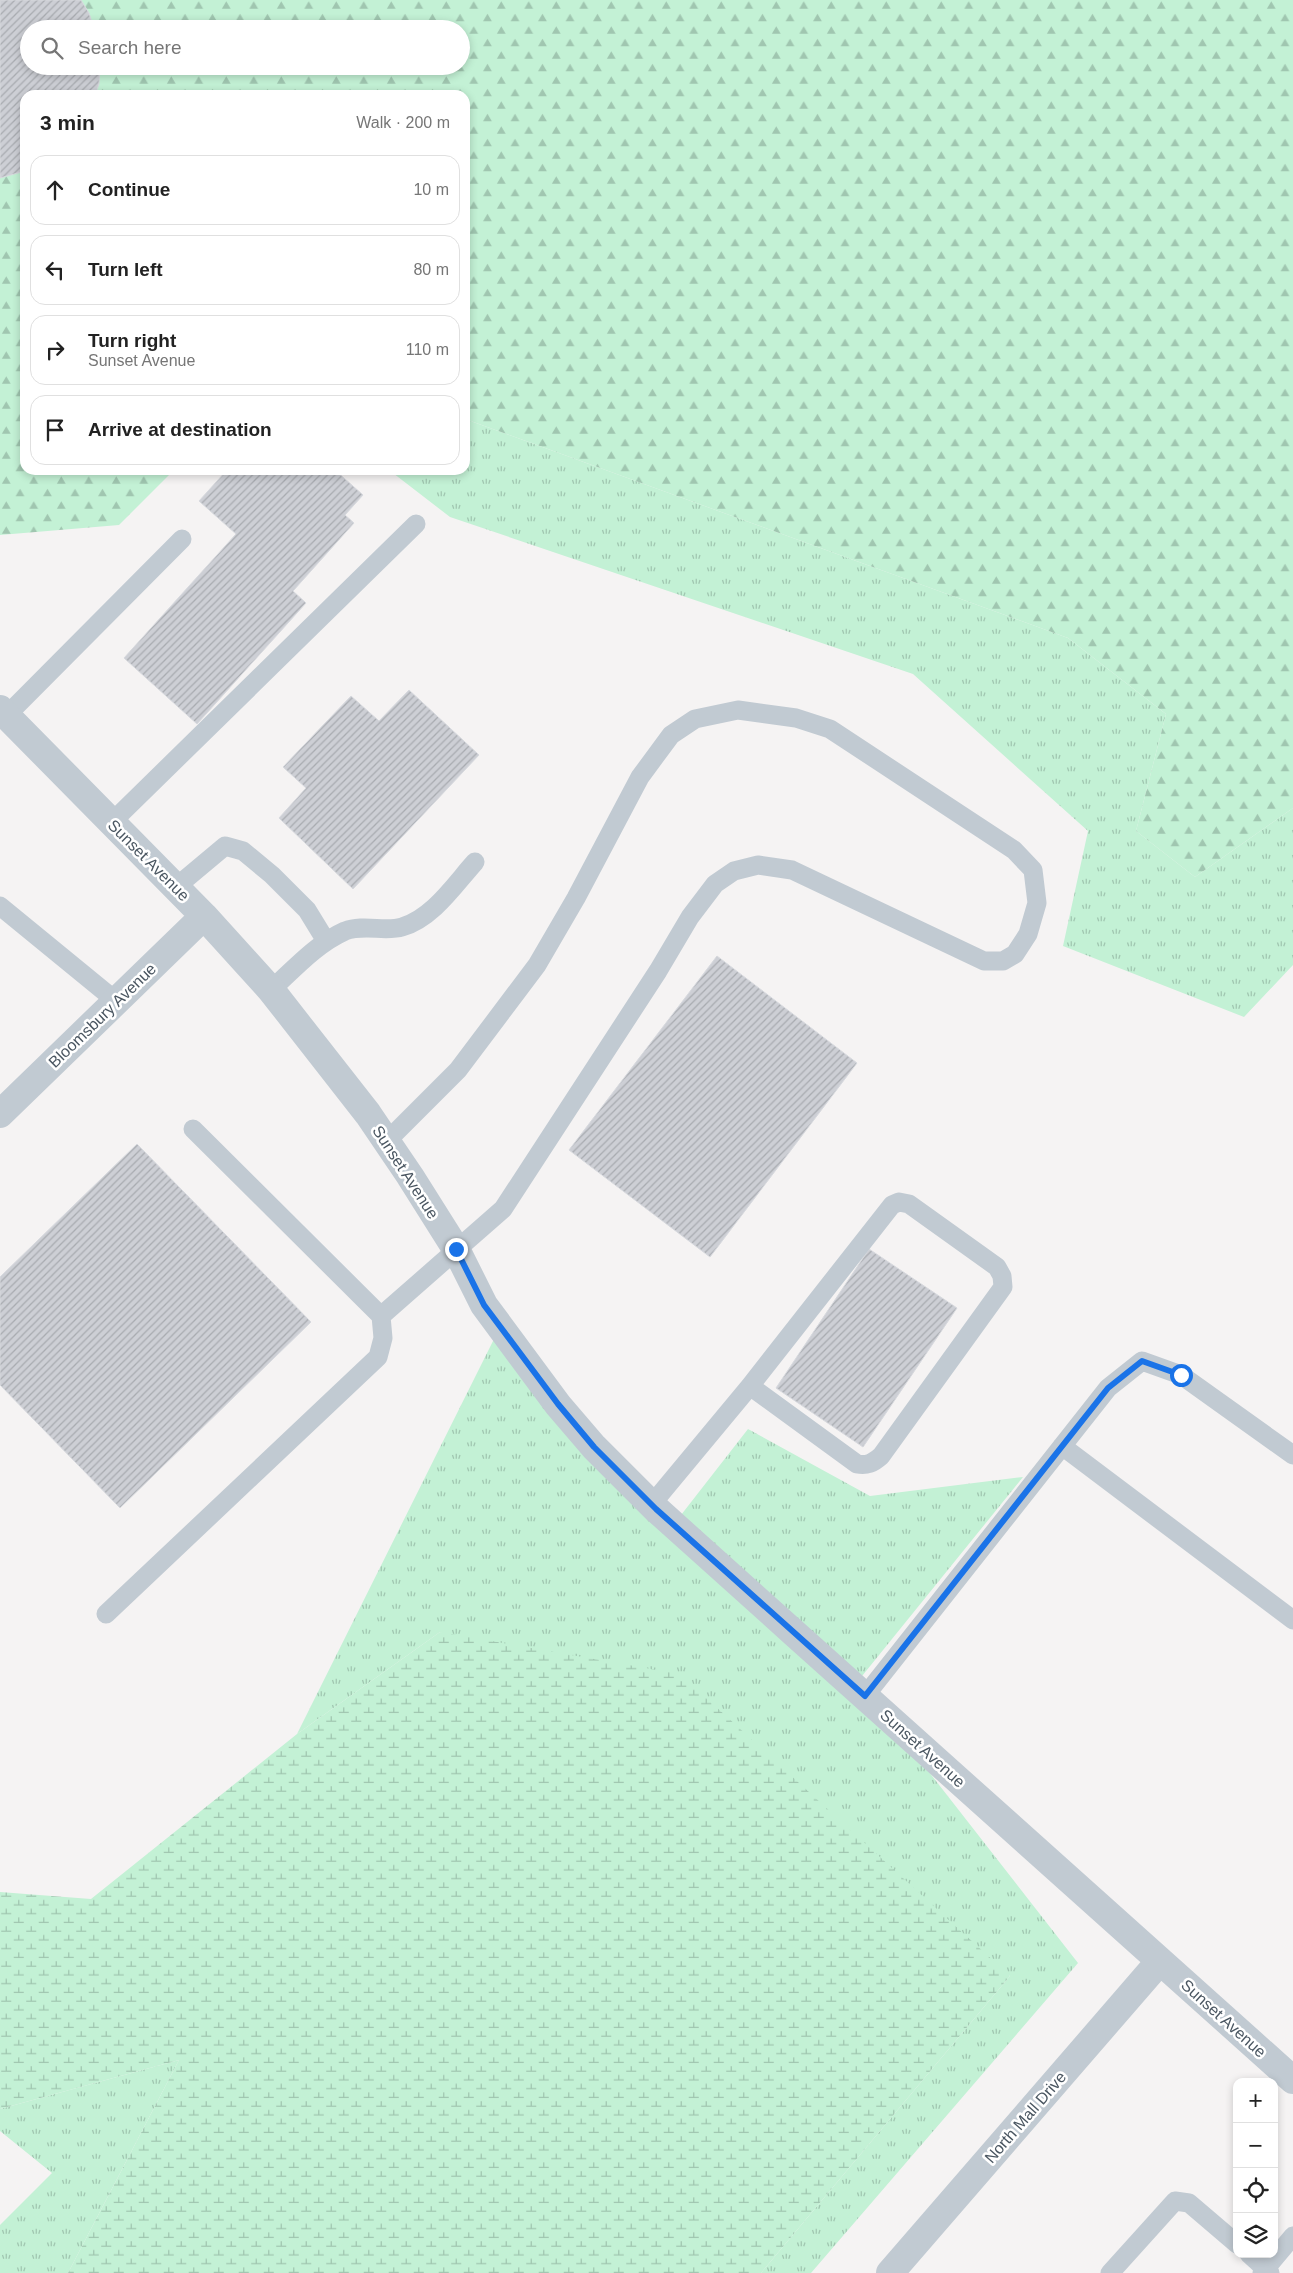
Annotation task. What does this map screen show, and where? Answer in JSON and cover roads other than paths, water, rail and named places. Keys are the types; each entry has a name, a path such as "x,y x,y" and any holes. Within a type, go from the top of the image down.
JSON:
{"street":[{"name":"Sunset Avenue","path":"3,712 204,916 271,990 368,1114 456,1249 484,1305 558,1404 594,1447 652,1504 1293,2080"},
{"name":"Bloomsbury Avenue","path":"0,1114 204,916"},
{"name":"North Mall Drive","path":"890,2273 1160,1961"}],"lane":[{"path":"112,822 416,524"},
{"path":"3,712 182,539"},
{"path":"380,1316 502,1209 658,971 690,917 715,884 734,871 758,865 792,870 984,961 1003,961 1015,954 1028,934 1037,903 1033,870 1014,850 830,728 796,718 738,710 695,719 671,735 640,777 537,965 458,1070 386,1142"},
{"path":"176,887 224,846 243,851 272,875 307,910 326,941"},
{"path":"271,990 326,941 348,930 375,927 402,928 431,911 475,862"},
{"path":"0,906 116,1001"},
{"path":"106,1614 378,1357 383,1338 380,1316 193,1128"},
{"path":"652,1504 750,1386 892,1205 899,1202 909,1204 997,1267 1002,1276 1003,1287 882,1456 873,1463 857,1464 750,1386"},
{"path":"865,1696 1108,1388 1142,1361 1181,1375 1293,1455"},
{"path":"1062,1446 1293,1620"},
{"path":"1110,2273 1175,2201 1189,2203 1233,2241"},
{"path":"1253,2258 1266,2272 1293,2236"}]}
